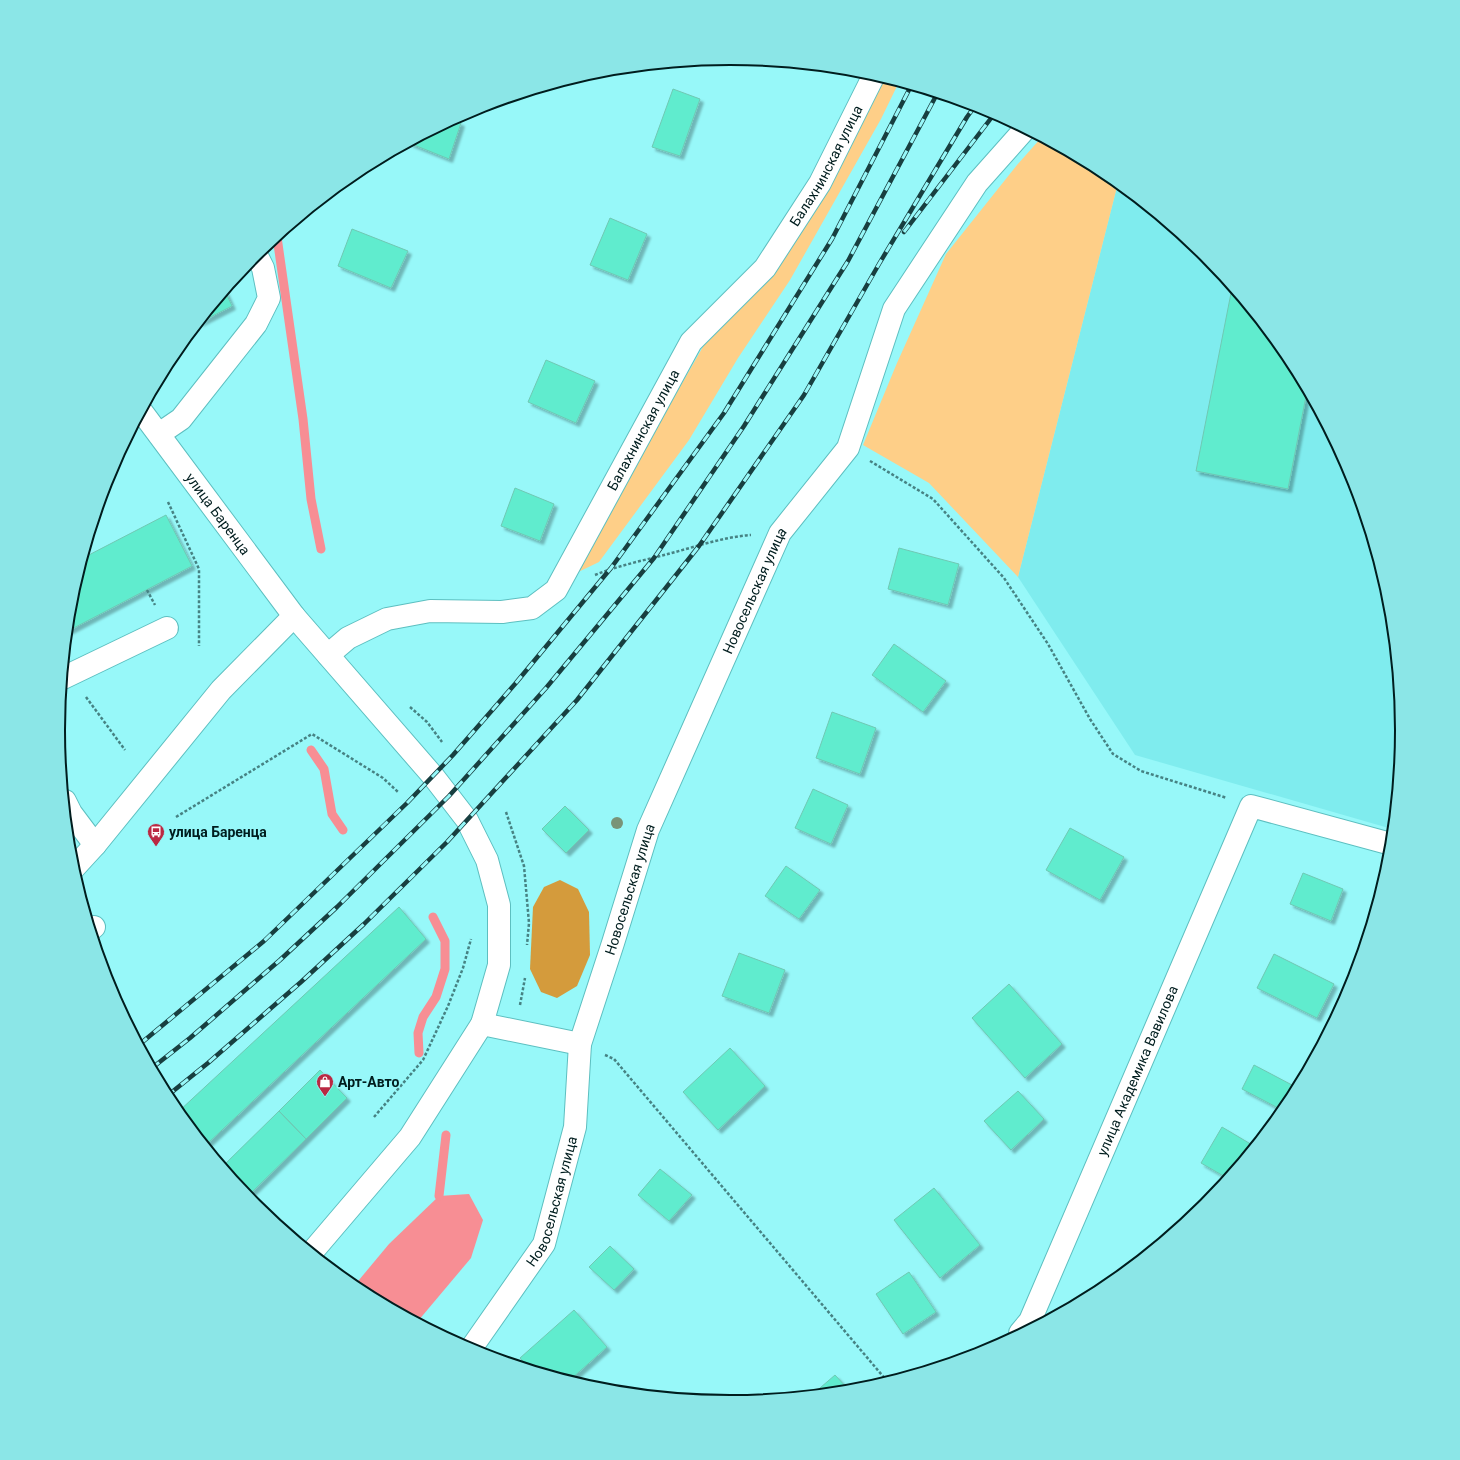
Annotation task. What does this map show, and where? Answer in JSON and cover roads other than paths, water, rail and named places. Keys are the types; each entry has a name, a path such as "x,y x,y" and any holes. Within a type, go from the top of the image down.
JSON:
{"street":[{"name":"Балахнинская улица","path":"328,655 348,638 387,619 430,611 502,612 532,608 556,590 691,342 765,268 820,183 871,81"},
{"name":"Новосельская улица","path":"475,1343 544,1244 575,1127 580,1044 648,830 780,533 848,448 894,309 977,182 1021,133"},
{"path":"158,434 181,419 256,324 269,298 263,268 259,261"},
{"name":"улица Баренца","path":"145,415 294,616 449,796 467,820 487,860 499,905 499,965 482,1024 410,1137 314,1249"},
{"path":"79,863 96,845 221,690 294,616"},
{"path":"69,675 166,628"},
{"name":"улица Академика Вавилова","path":"1027,1324 1030,1321 1251,806 1385,842"},
{"path":"70,812 96,845"},
{"path":"482,1024 580,1044"}],"waterway":[{"path":"278,243 303,419 311,499 321,549"},
{"path":"311,750 324,769 332,814 343,830"},
{"path":"419,1053 418,1033 423,1017 436,997 445,969 445,941 433,917"},
{"path":"439,1196 446,1135"}],"railway":[{"path":"143,1041 264,941 407,803 453,755 515,684 611,568 724,413 832,239 909,90"},
{"path":"156,1065 190,1038 280,960 337,907 449,796 546,688 654,558 744,426 848,261 935,97"},
{"path":"172,1092 208,1063 301,982 364,924 447,842 577,700 699,546 804,395 879,264 971,111"},
{"path":"904,232 990,119"}],"place":[{"name":"улица Баренца","path":"156,847"},
{"name":"Арт-Авто","path":"325,1097"}]}
